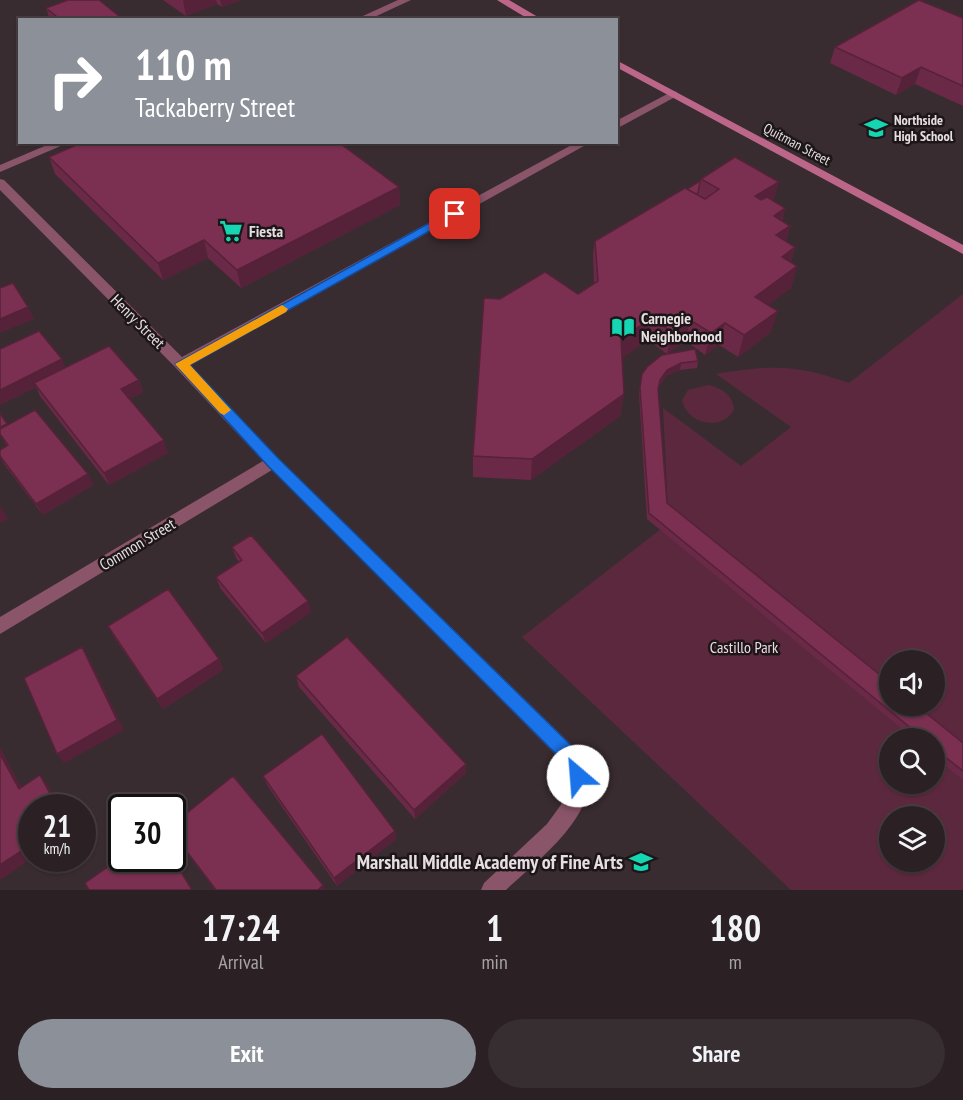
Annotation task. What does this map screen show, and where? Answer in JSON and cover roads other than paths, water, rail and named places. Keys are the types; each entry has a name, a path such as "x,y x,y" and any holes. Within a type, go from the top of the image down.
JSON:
{"main road":[{"path":"502,0 534,18"},
{"name":"Quitman Street","path":"618,64 963,250"}],"street":[{"path":"364,18 406,0"},
{"path":"618,125 674,94"},
{"path":"0,169 60,144"},
{"path":"181,364 582,144"},
{"name":"Henry Street","path":"0,183 181,364 273,462 578,764 578,798 554,831 491,890"},
{"name":"Common Street","path":"0,626 273,462"}],"place":[{"name":"Northside High School","path":"876,128"},
{"name":"Fiesta","path":"231,231"},
{"name":"Carnegie Neighborhood","path":"623,327"},
{"name":"Marshall Middle Academy of Fine Arts","path":"641,862"}],"park label":[{"name":"Castillo Park","path":"744,647"}]}
